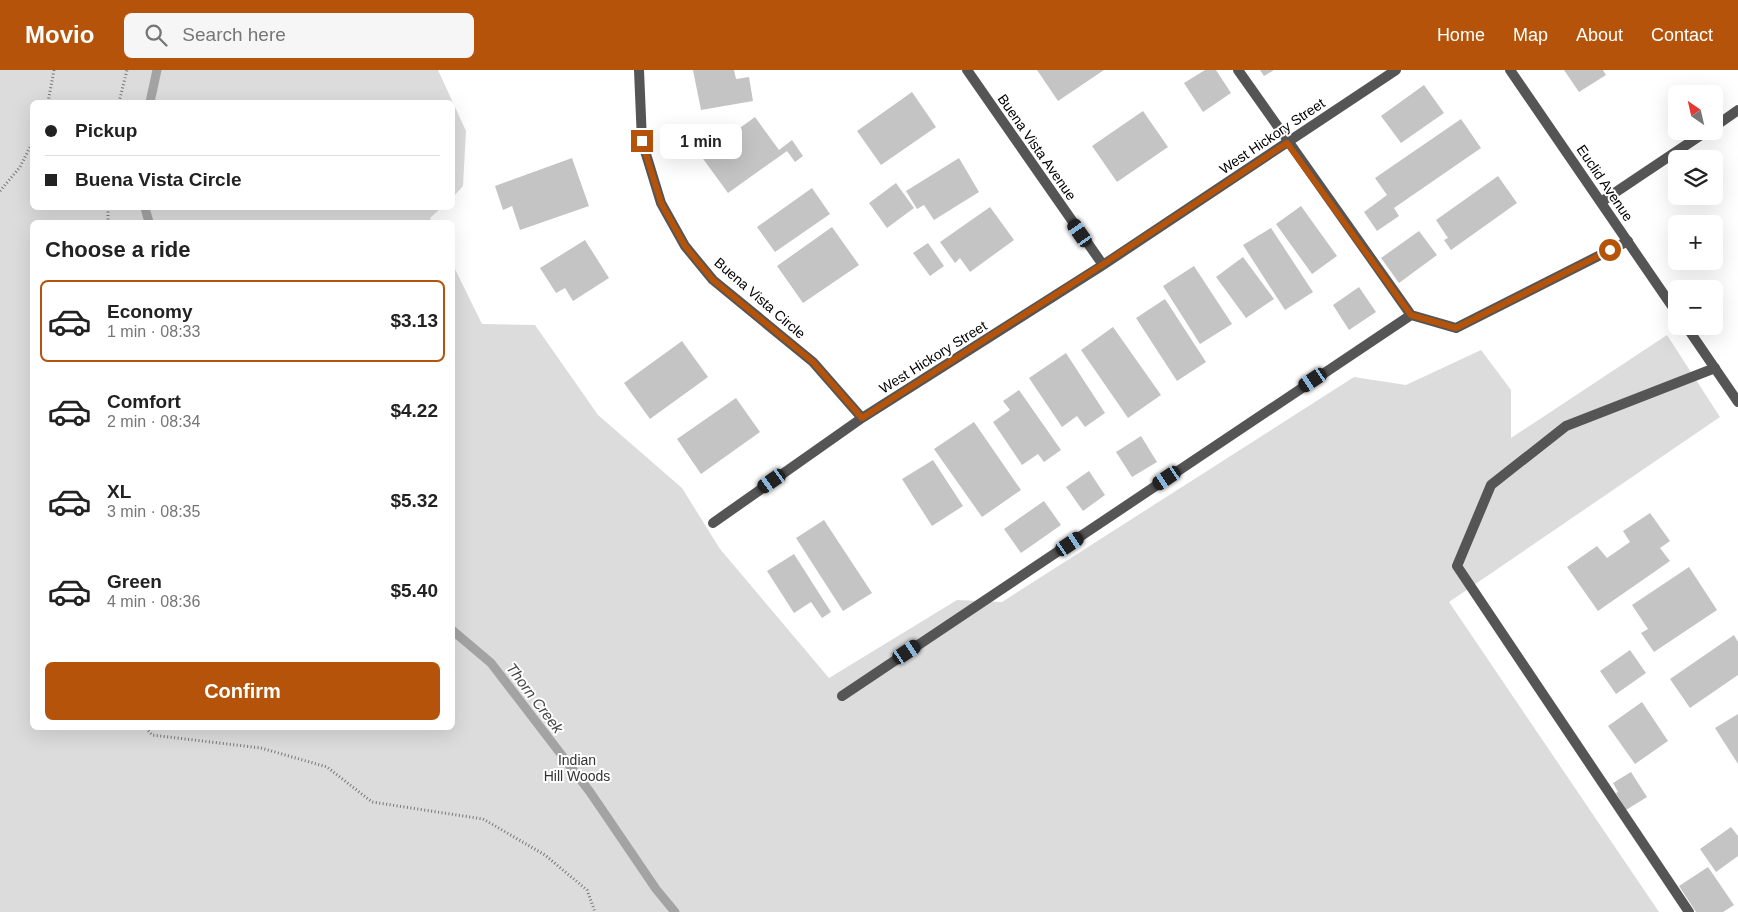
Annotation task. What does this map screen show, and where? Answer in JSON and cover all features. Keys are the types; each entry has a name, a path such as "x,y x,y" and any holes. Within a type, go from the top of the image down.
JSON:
{"street":[{"name":"Buena Vista Circle","path":"638,70 642,141 661,203 685,246 713,280 813,362 862,418"},
{"name":"Buena Vista Avenue","path":"967,70 1102,265"},
{"path":"1238,70 1287,143 1411,315 1456,328 1628,241"},
{"name":"West Hickory Street","path":"713,523 862,418 1102,265 1396,70"},
{"name":"Euclid Avenue","path":"1510,70 1668,300"},
{"path":"1723,121 1738,110"},
{"path":"1601,202 1694,140"},
{"path":"842,696 1411,315"},
{"path":"1692,335 1738,402"},
{"path":"1689,912 1457,566 1491,485 1558,432 1566,426 1715,368"}],"path":[{"path":"48,100 54,70"},
{"path":"120,100 127,70"},
{"path":"0,190 20,167 30,147"},
{"path":"148,730 152,735 261,748 327,768 372,802 482,819 545,855 588,890 595,912"}],"green space":[{"name":"Indian Hill Woods","path":"0,70 438,70 452,100 30,100 30,210 439,210 430,218 431,220 30,220 30,730 455,730 455,269 482,324 535,325 598,415 682,488 720,549 829,678 957,600 1002,602 1354,377 1406,385 1481,350 1511,390 1511,438 1667,335 1720,417 1449,602 1659,912 0,912"},
{"path":"455,107 466,131 463,186 455,195"}],"building":[{"path":"693,70 734,70 736,79 749,77 753,101 701,110"},
{"path":"1037,70 1104,70 1058,101"},
{"path":"1205,70 1216,70 1231,93 1203,112 1184,83"},
{"path":"1260,70 1274,70 1264,76"},
{"path":"1564,70 1603,70 1606,75 1579,92"},
{"path":"1424,85 1444,113 1401,143 1381,116"},
{"path":"912,92 936,127 881,165 857,131"},
{"path":"1143,111 1168,147 1117,182 1092,146"},
{"path":"755,117 779,150 792,140 803,156 795,162 787,151 728,193 701,156"},
{"path":"1461,119 1481,148 1394,208 1399,216 1377,231 1364,212 1387,195 1375,178"},
{"path":"572,158 589,206 520,230 512,206 503,210 495,186"},
{"path":"959,158 979,192 934,220 924,205 917,209 906,191"},
{"path":"1498,176 1517,203 1451,250 1444,240 1448,238 1436,220"},
{"path":"896,183 914,208 887,228 869,203"},
{"path":"812,188 830,214 775,252 757,227"},
{"path":"1301,206 1337,256 1312,274 1276,224"},
{"path":"990,207 1014,240 970,272 960,258 955,263 940,242"},
{"path":"832,227 859,265 803,303 777,266"},
{"path":"1271,228 1313,292 1285,310 1243,245"},
{"path":"1419,231 1437,255 1399,283 1381,258"},
{"path":"585,240 609,278 573,301 565,288 556,293 540,268"},
{"path":"928,243 944,266 930,276 913,253"},
{"path":"1243,257 1274,299 1246,318 1216,277"},
{"path":"1194,266 1232,324 1200,344 1163,286"},
{"path":"1359,287 1376,312 1349,330 1333,305"},
{"path":"1165,299 1206,362 1177,381 1136,318"},
{"path":"1113,327 1161,395 1128,418 1081,350"},
{"path":"682,341 708,377 650,419 624,383"},
{"path":"1066,353 1105,413 1085,427 1077,416 1062,427 1029,378"},
{"path":"1019,390 1061,450 1044,462 1038,454 1022,465 993,422 1010,410 1003,401"},
{"path":"736,398 760,432 701,474 677,439"},
{"path":"974,422 1021,490 982,517 934,449"},
{"path":"1141,436 1157,462 1132,477 1116,452"},
{"path":"933,460 963,506 932,526 902,479"},
{"path":"1089,471 1105,495 1083,511 1066,487"},
{"path":"1044,501 1061,525 1021,553 1004,529"},
{"path":"1650,513 1670,541 1660,548 1670,561 1598,611 1567,567 1597,546 1607,558 1630,542 1623,531"},
{"path":"824,520 872,593 843,611 796,538"},
{"path":"794,554 831,612 822,618 811,602 794,613 767,571"},
{"path":"1689,567 1717,610 1654,652 1641,633 1648,629 1632,605"},
{"path":"1734,635 1738,642 1738,675 1690,708 1670,679"},
{"path":"1630,650 1646,673 1616,694 1600,671"},
{"path":"1642,702 1668,741 1635,764 1608,726"},
{"path":"1738,714 1738,764 1715,728"},
{"path":"1631,772 1647,797 1626,810 1616,793 1618,792 1613,783"},
{"path":"1731,827 1738,836 1738,856 1716,872 1700,849"},
{"path":"1708,867 1734,905 1723,912 1696,912 1679,886"}],"waterway":[{"name":"Thorn Creek","path":"150,100 157,70"},
{"name":"Thorn Creek","path":"146,210 148,220"},
{"name":"Thorn Creek","path":"455,633 491,663 590,792 656,889 675,912"}],"route":[{"path":"642,141 661,203 685,246 713,280 813,362 862,418 1102,265 1287,143 1411,315 1456,328 1610,250"}]}
